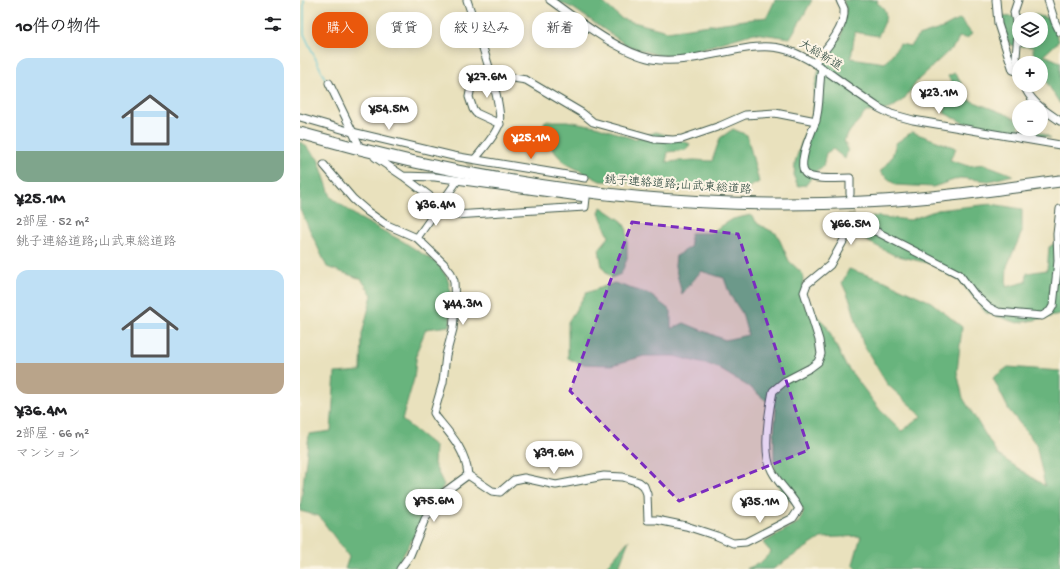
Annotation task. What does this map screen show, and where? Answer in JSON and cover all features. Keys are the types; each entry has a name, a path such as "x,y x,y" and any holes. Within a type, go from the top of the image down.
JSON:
{"highway":[{"name":"銚子連絡道路;山武東総道路","path":"300,133 433,166 548,187 643,198 697,202 796,204 864,202 925,198 1060,181"}],"street":[{"path":"467,0 491,72 500,110 500,124 475,159"},
{"name":"大総新道","path":"550,0 615,43 653,59 677,60 755,47 786,49 807,58 879,108 891,114 912,120 1060,145"},
{"path":"814,63 834,38 842,22 844,9 840,0"},
{"path":"996,0 998,24 1012,67"},
{"path":"1016,56 1018,32 1014,12 1018,0"},
{"path":"1048,0 1060,32"},
{"path":"822,68 819,79 819,108 804,155 803,162 805,173 811,178 850,178 850,194"},
{"path":"500,124 476,113 469,97 471,88 481,76 491,72 526,80 577,110 593,122 654,139 682,139 746,115 775,113 816,121"},
{"path":"329,83 357,146"},
{"path":"1027,92 1032,100 1060,121"},
{"path":"300,117 352,132 454,156 585,178"},
{"path":"375,157 455,215 585,206 586,198 435,177 403,176"},
{"path":"324,165 353,198 368,212 385,224 417,238 444,264 451,273 454,282 455,307 453,329 446,355 443,382 434,413 464,454 468,475 492,491 500,492 514,480 524,478 556,485 604,476 623,477 639,482 644,486 647,494 648,520 657,520 686,526 733,543 746,542 793,518 799,509 796,502 772,472 768,462 767,442 772,391 785,381 810,368 818,362 821,354 819,340 804,292 807,284 830,265 845,238 852,218 959,274 974,294 988,307 998,312 1042,316 1050,311 1053,306 1058,261 1057,234 1060,209"},
{"path":"417,238 457,181"},
{"path":"400,569 410,555 425,519 442,494 468,475"}],"highlighted area":[{"path":"632,222 738,234 809,450 679,501 570,391"}],"green space":[{"path":"553,0 600,0 622,19 667,31 767,17 775,0 812,0 790,38 754,33 687,53 661,56 628,46 588,18 588,12 579,12"},
{"path":"843,0 878,0 877,3 882,6 885,14 884,22 878,36 855,32 851,58 885,63 900,44 910,46 918,36 943,28 960,19 972,34 967,38 959,37 956,44 918,80 904,99 892,108 878,112 866,112 850,131 844,141 848,149 845,159 833,149 826,153 823,167 817,170 806,185 798,186 794,177 795,162 805,133 811,124 815,98 814,89 821,61 832,43 841,38 846,9"},
{"path":"1012,16 1012,45 1006,38 1001,17"},
{"path":"1048,18 1050,19 1059,41 1044,55 1046,56 1034,56 1033,48 1048,48"},
{"path":"1048,57 1060,62 1060,104 1048,84"},
{"path":"955,73 968,94 969,100 1012,117 1012,132 964,123 944,113 952,84 948,76"},
{"path":"545,121 567,121 596,126 634,139 656,132 690,144 686,150 668,152 666,162 694,160 712,161 720,138 733,129 747,135 759,182 746,189 600,181 565,163 550,147 541,131"},
{"path":"912,132 956,148 950,160 968,166 984,164 1013,175 989,181 960,178 933,187 896,185 880,172 892,157 896,143"},
{"path":"300,142 303,143 318,159 331,197 359,218 404,242 437,263 447,277 452,296 450,326 426,329 417,351 414,379 402,420 435,446 434,464 444,485 395,569 345,569 349,557 319,516 300,511 309,434 331,431 335,373 361,371 362,334 372,295 361,279 327,267 300,209"},
{"path":"991,204 1022,209 1022,232 1007,266 1006,287 1026,282 1027,273 1047,270 1049,247 1060,240 1060,315 1018,323 986,313 961,282 932,264 894,255 861,238 862,230 872,216 910,220 937,210"},
{"path":"601,207 622,221 627,230 627,259 621,274 611,278 602,267 599,249 609,237 599,213"},
{"path":"751,215 758,224 777,234 789,261 803,274 803,303 826,325 845,364 880,410 902,431 922,416 887,384 863,344 850,300 842,283 849,269 885,281 931,302 962,327 957,372 963,398 998,455 1045,486 1036,444 1009,410 993,378 1008,367 1060,371 1060,569 857,569 853,564 861,536 821,538 773,569 746,569 760,563 771,552 763,543 799,522 804,511 781,494 774,464 776,409 751,388 716,367 674,356 644,356 612,365 580,364 568,358 568,322 586,293 614,283 649,294 671,311 671,329 684,323 725,340 748,335 742,313 730,295 724,278 701,271 682,294 675,266 676,256 691,246 690,233 710,233 733,219"},
{"path":"629,540 618,569 604,569"}],"waterway":[{"path":"304,0 304,34 327,83"}],"tunnel":[{"path":"462,174 475,159"},
{"path":"850,200 852,219"}]}
